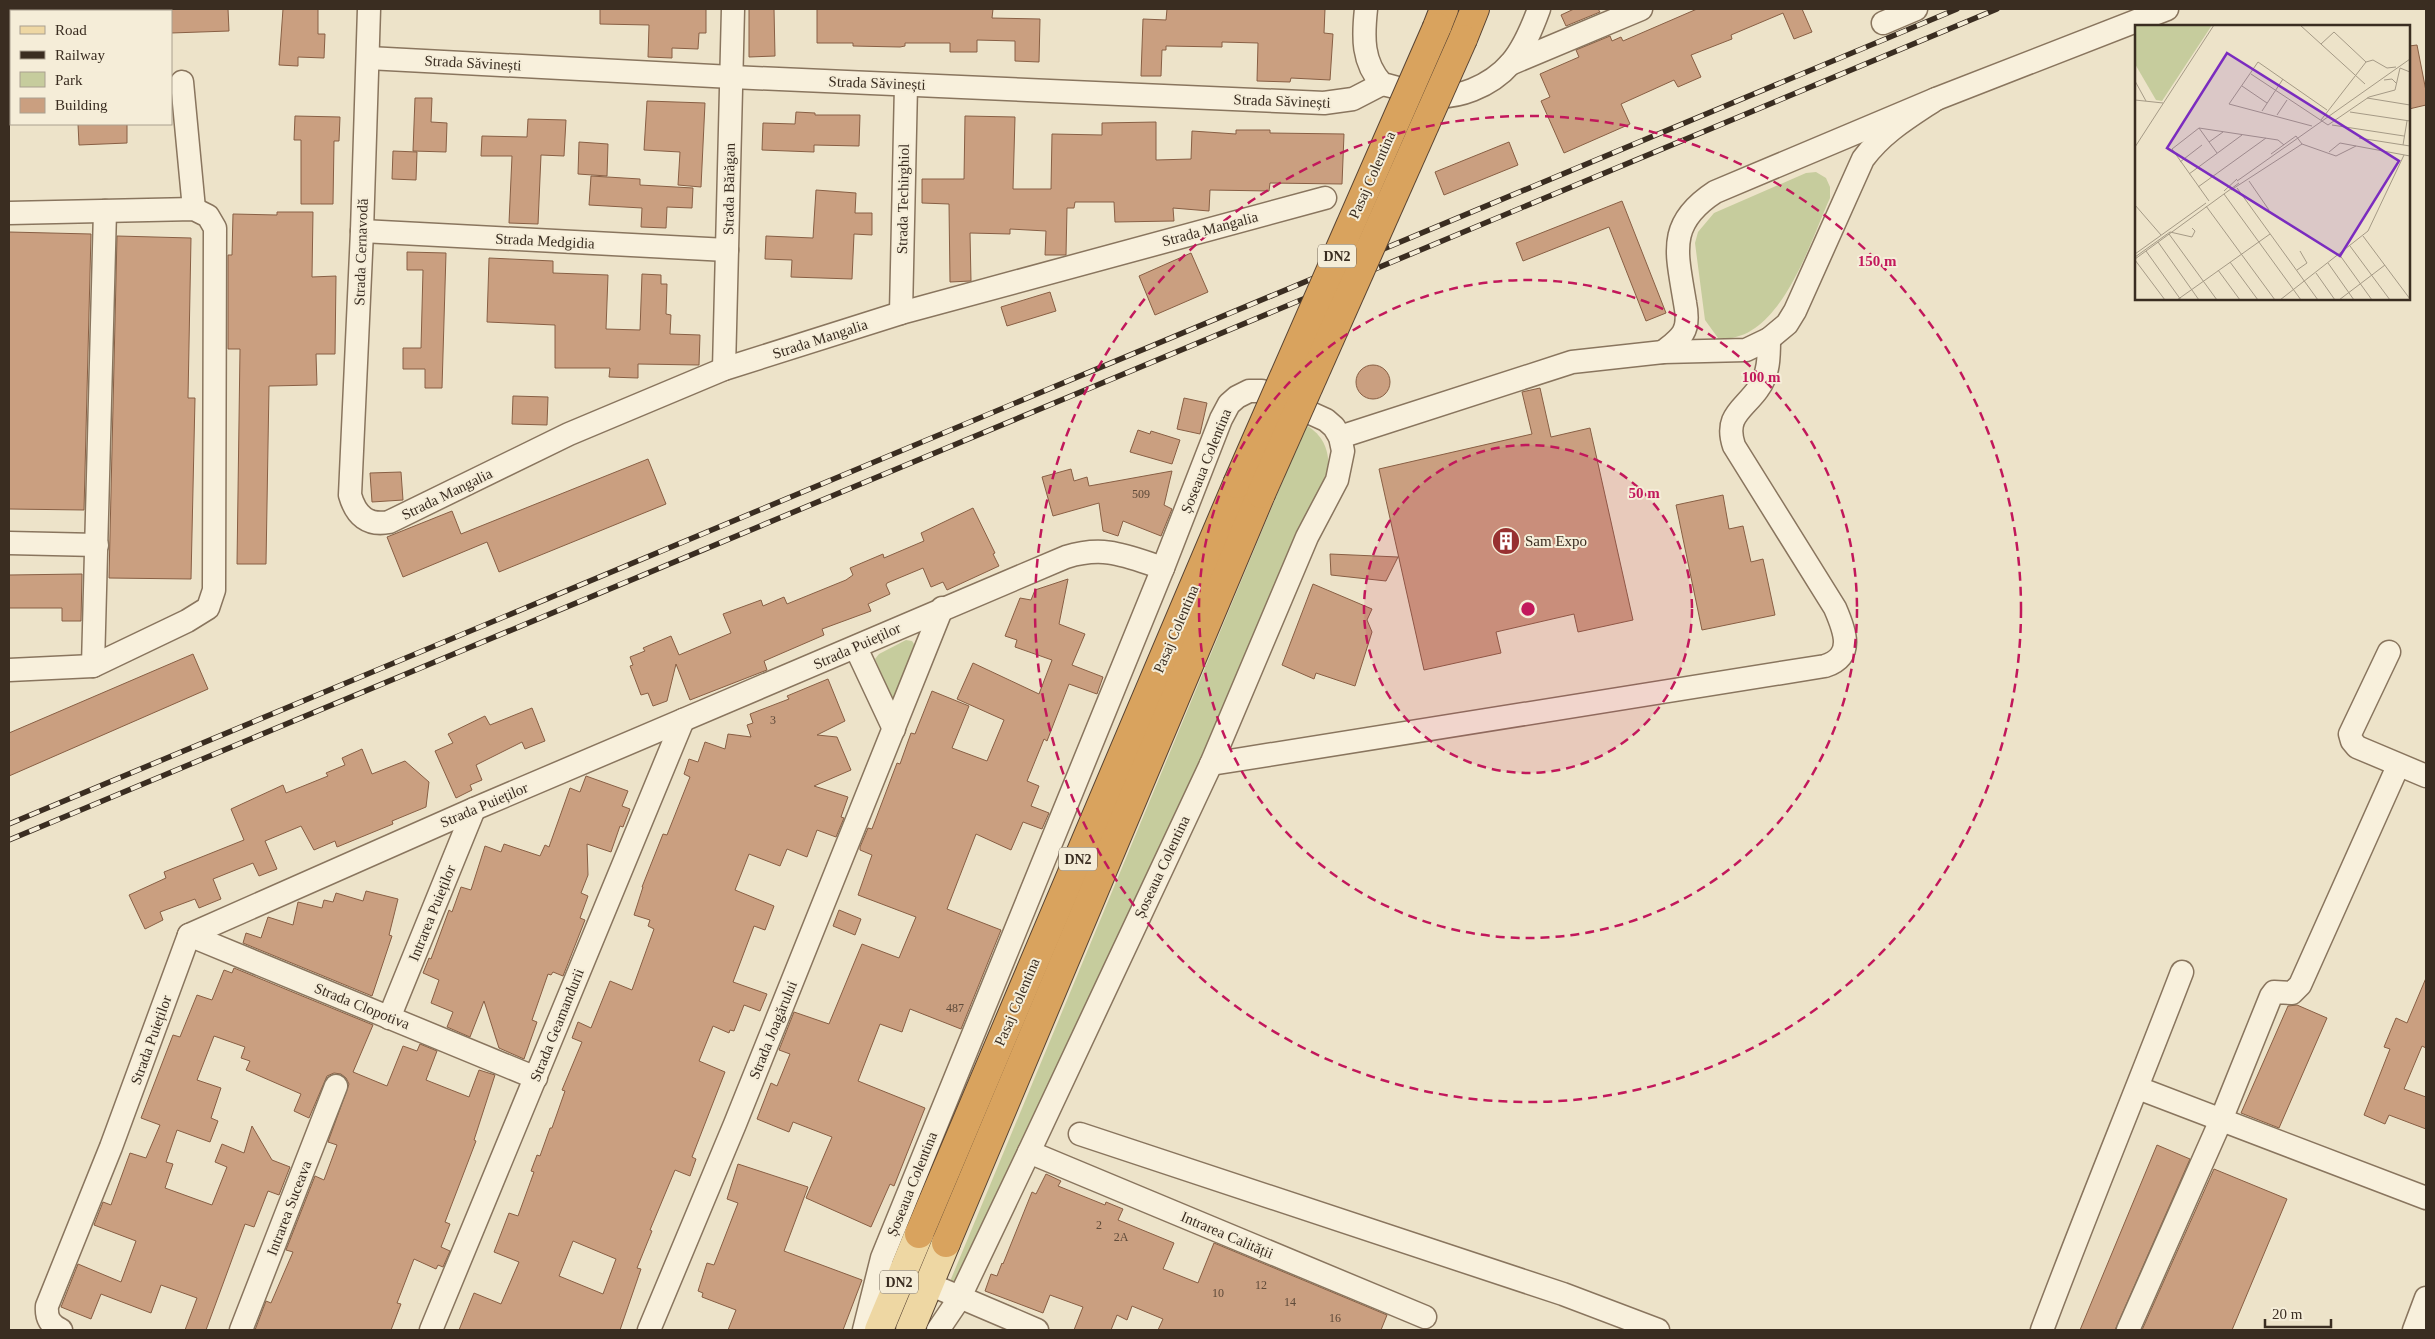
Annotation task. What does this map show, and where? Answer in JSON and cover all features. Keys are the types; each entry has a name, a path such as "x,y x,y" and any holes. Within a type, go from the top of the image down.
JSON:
{"highway":[{"name":"Pasaj Colentina","path":"919,1234 1249,489 1463,39 1475,9"},
{"name":"Pasaj Colentina","path":"946,1242 1440,18"}],"main road":[{"name":"Șoseaua Colentina","path":"878,1330 919,1234"},
{"name":"DN2","path":"910,1330 946,1242"}],"street":[{"name":"Strada Cernavodă","path":"350,495 362,231 369,9"},
{"name":"Strada Bărăgan","path":"724,370 733,9"},
{"path":"1366,9 1364,43 1367,62 1382,84 1428,96 1448,96 1482,85 1510,64 1641,9"},
{"path":"1510,64 1521,48 1540,9"},
{"path":"1883,23 1916,9"},
{"path":"1663,352 1677,340 1686,324 1687,312 1677,244 1681,229 1690,212 1702,201 1716,192 1936,99 2167,9"},
{"name":"Strada Săvinești","path":"368,58 732,77 1324,103 1353,99 1382,84"},
{"path":"182,82 194,209"},
{"name":"Strada Techirghiol","path":"901,313 906,84"},
{"path":"1340,437 1572,362 1663,352 1731,352 1746,350 1769,339 1787,324 1795,311 1863,159 1896,124 1936,99"},
{"name":"Strada Mangalia","path":"350,495 355,510 361,517 378,524 390,522 577,431 724,370 901,313 1325,198"},
{"path":"9,212 194,209 208,216 215,228 214,590 208,608 94,666 9,670"},
{"path":"94,666 106,210"},
{"name":"Strada Medgidia","path":"362,231 727,250"},
{"path":"1211,764 1825,666 1837,662 1843,654 1845,644 1835,608 1734,446 1731,437 1731,425 1736,414 1758,389 1766,373 1769,339"},
{"name":"Șoseaua Colentina","path":"864,1330 882,1258 1164,568 1221,419 1229,404 1237,397 1249,391 1262,391 1326,420 1334,427 1340,437 1343,451 1337,480 1307,537 1211,764 1029,1152 959,1299 938,1330"},
{"path":"9,543 96,545"},
{"name":"Strada Puieților","path":"55,1325 47,1306 111,1147 189,934 474,809 856,648 942,608 1082,552 1099,550 1117,553 1164,568"},
{"name":"Strada Joagărului","path":"649,1330 735,1124 942,608"},
{"path":"856,648 894,729"},
{"path":"2389,652 2350,734 2352,741 2357,748 2426,776"},
{"name":"Strada Geamandurii","path":"431,1330 683,720"},
{"path":"2128,1330 2221,1120 2270,996 2274,992 2279,991 2292,993 2300,986 2398,766"},
{"name":"Intrarea Puieților","path":"389,1018 474,809"},
{"name":"Strada Clopotiva","path":"189,934 536,1078"},
{"path":"2042,1330 2097,1185 2138,1088 2182,972"},
{"name":"Intrarea Suceava","path":"241,1330 336,1086"},
{"path":"2138,1088 2426,1198"},
{"path":"1080,1134 1563,1294 1658,1330"},
{"name":"Intrarea Calității","path":"1029,1152 1425,1317"},
{"path":"929,1284 959,1299 1037,1330"},
{"path":"2416,1330 2426,1298"}],"green space":[{"path":"1816,172 1826,178 1830,187 1830,198 1813,240 1789,288 1775,309 1758,326 1740,336 1718,338 1705,320 1695,243 1698,232 1714,213 1806,173"},
{"path":"1306,425 1318,435 1325,447 1328,460 1328,476 1188,799 960,1284 951,1283 951,1279"},
{"path":"906,640 912,641 916,647 893,702 875,659 879,654"}],"building":[{"path":"228,9 229,31 172,33 171,10"},
{"path":"283,9 318,9 318,34 325,34 324,58 298,57 298,66 279,65"},
{"path":"600,9 706,9 706,33 699,33 698,49 672,48 672,58 648,57 649,25 600,24"},
{"path":"749,9 774,9 775,56 749,57"},
{"path":"817,9 993,9 992,18 1040,19 1039,62 1015,61 1015,41 977,40 977,52 950,52 950,43 905,43 905,46 900,47 853,46 853,43 817,43"},
{"path":"1167,9 1325,9 1324,33 1333,34 1330,80 1291,78 1290,82 1257,81 1258,43 1222,42 1222,47 1166,46 1166,50 1162,50 1161,76 1141,76 1143,19 1166,20"},
{"path":"1574,9 1598,9 1600,12 1566,26 1561,15"},
{"path":"1697,9 1802,9 1812,32 1794,39 1783,13 1731,35 1732,39 1691,55 1701,77 1678,87 1674,80 1621,104 1630,124 1564,153 1541,101 1550,97 1540,74 1579,57 1576,50 1610,36 1612,41 1621,37 1623,41"},
{"path":"2417,45 2426,91 2426,105 2410,109 2410,46"},
{"path":"415,98 432,98 431,122 447,123 446,152 413,151"},
{"path":"647,101 705,103 701,187 678,185 680,152 644,150"},
{"path":"796,112 815,113 815,115 860,115 859,146 814,145 814,152 762,150 763,123 795,124"},
{"path":"295,116 340,117 339,141 334,141 333,204 301,204 301,140 294,140"},
{"path":"965,116 1015,117 1013,189 1051,189 1052,134 1102,135 1102,123 1156,122 1156,160 1191,159 1192,131 1236,134 1236,130 1270,130 1270,133 1344,134 1342,184 1270,183 1269,191 1210,190 1209,211 1173,208 1174,221 1115,222 1114,202 1075,202 1074,208 1067,208 1066,255 1045,255 1046,231 1010,229 1010,234 970,233 971,281 950,282 949,204 922,203 922,179 964,179"},
{"path":"528,119 566,120 564,156 541,155 538,224 509,223 512,156 481,156 482,136 527,137"},
{"path":"78,125 127,125 127,143 79,145"},
{"path":"579,142 608,144 607,176 578,174"},
{"path":"1509,142 1518,165 1444,195 1435,172"},
{"path":"393,151 417,152 416,180 392,179"},
{"path":"591,176 640,179 640,185 693,188 692,208 667,207 666,228 641,227 642,208 589,205"},
{"path":"816,190 856,193 855,213 872,213 872,235 854,234 852,279 791,277 792,260 765,259 766,236 813,238"},
{"path":"1622,201 1666,313 1646,321 1609,227 1523,261 1516,243"},
{"path":"277,212 313,212 312,277 336,276 335,354 316,354 317,385 269,386 266,564 237,564 240,349 228,349 228,255 232,255 233,214 277,215"},
{"path":"9,232 91,234 84,510 9,509"},
{"path":"117,236 191,238 188,398 195,398 191,579 109,578"},
{"path":"407,252 446,253 442,388 425,388 425,369 403,369 403,348 421,348 423,270 407,270"},
{"path":"1191,253 1208,292 1155,315 1139,276"},
{"path":"489,258 553,261 553,273 608,275 606,329 640,330 642,274 661,275 661,284 667,284 666,314 671,315 670,334 700,335 699,365 638,364 638,378 609,377 610,368 555,368 555,325 487,322"},
{"path":"1050,292 1056,311 1007,326 1001,307"},
{"path":"1373,365 1380,366 1385,370 1389,375 1389,389 1385,394 1380,398 1373,399 1366,398 1361,394 1357,389 1356,382 1357,375 1361,370 1366,366"},
{"name":"Sam Expo","path":"1540,388 1551,437 1590,428 1633,620 1578,632 1574,614 1496,632 1501,653 1424,670 1379,469 1532,434 1522,392"},
{"path":"513,396 548,397 547,425 512,424"},
{"path":"1184,398 1207,403 1200,434 1177,429"},
{"path":"1138,430 1150,434 1151,431 1180,440 1172,464 1130,452"},
{"path":"648,459 666,504 499,572 487,542 403,577 387,537 452,511 461,534"},
{"path":"1071,469 1074,481 1087,477 1089,486 1172,471 1164,505 1172,509 1161,536 1123,521 1118,536 1103,531 1099,503 1053,516 1042,477"},
{"path":"401,472 403,500 372,502 370,473"},
{"path":"1723,495 1729,529 1743,526 1751,562 1763,559 1775,615 1702,630 1676,505"},
{"path":"973,508 995,553 993,554 999,566 947,590 943,582 931,587 923,568 887,583 890,594 868,604 871,611 822,629 824,635 764,661 767,670 690,700 676,664 667,701 653,706 648,693 641,695 630,666 633,665 630,657 645,651 643,648 671,636 679,655 731,633 723,614 761,600 763,606 784,597 787,604 846,580 853,575 850,568 883,554 884,558 924,541 921,533"},
{"path":"1330,554 1398,557 1386,581 1331,575"},
{"path":"82,574 81,621 62,621 62,608 9,608 9,575"},
{"path":"1068,579 1059,624 1085,634 1072,665 1103,677 1097,694 1069,684 1047,741 1044,739 1027,781 1039,786 1031,806 1049,813 1042,829 1023,822 1011,850 976,834 947,909 1001,930 961,1029 910,1009 902,1032 880,1024 858,1081 925,1108 894,1186 890,1184 871,1227 806,1198 832,1137 793,1122 789,1132 757,1119 771,1083 777,1086 790,1054 779,1050 794,1012 829,1024 862,944 899,958 916,917 858,895 872,855 860,850 860,847 868,828 872,829 897,763 900,764 911,733 915,734 932,691 969,706 952,748 987,761 1004,720 957,699 973,663 1039,694 1052,660 1015,647 1017,640 1005,636 1020,598 1031,600 1035,590"},
{"path":"1313,584 1372,609 1367,620 1372,632 1355,686 1316,673 1314,679 1282,665"},
{"path":"193,654 208,689 9,776 9,733"},
{"path":"828,679 845,721 817,735 837,737 851,770 814,786 848,797 841,817 844,818 836,837 817,830 807,857 787,849 780,866 749,854 735,890 774,906 765,930 754,926 733,982 767,994 760,1011 744,1005 734,1031 730,1030 729,1033 713,1026 699,1061 725,1072 692,1157 696,1159 690,1176 675,1170 650,1230 652,1231 637,1268 641,1269 620,1330 459,1330 474,1293 501,1304 519,1262 494,1252 509,1213 518,1216 534,1172 531,1171 537,1155 540,1156 550,1128 552,1128 565,1091 562,1090 582,1042 572,1038 578,1022 591,1028 610,981 632,990 654,929 648,926 650,920 634,915 642,887 663,834 667,835 690,777 684,774 689,759 698,762 705,742 725,749 728,734 751,737 747,725 753,723 750,714 789,699 787,696","holes":["573,1241 616,1259 603,1294 559,1276"]},
{"path":"532,708 545,741 525,749 522,742 476,765 482,780 470,785 472,790 456,798 435,751 453,743 448,734 485,716 490,725"},
{"path":"362,749 372,774 405,761 429,782 426,807 392,821 393,824 337,847 335,841 314,850 301,826 265,841 277,869 259,876 253,863 213,879 221,899 199,908 195,899 160,912 163,920 145,929 129,895 166,878 164,872 244,840 231,809 283,785 286,793 328,776 326,773 345,765 342,758"},
{"path":"586,776 628,791 622,806 630,809 623,827 620,826 611,852 587,844 588,875 581,893 588,896 580,918 585,920 563,976 553,972 551,975 548,974 532,1020 537,1022 524,1059 499,1048 484,1001 470,1037 447,1027 453,1012 431,1003 439,980 423,973 429,958 431,959 449,910 452,912 461,887 471,890 485,846 501,852 504,844 540,856 545,845 549,847 570,788 580,792"},
{"path":"366,891 398,899 389,935 392,936 372,996 243,943 246,933 261,938 268,917 293,925 298,902 322,908 324,900 333,902 336,893 363,901"},
{"path":"839,910 861,919 855,935 833,926"},
{"path":"234,968 373,1025 353,1072 387,1086 403,1046 417,1051 420,1044 437,1051 426,1080 469,1097 479,1070 495,1075 474,1140 476,1141 445,1222 450,1224 441,1247 450,1251 443,1267 438,1265 436,1269 414,1259 397,1303 401,1304 391,1330 255,1330 266,1301 271,1303 293,1252 286,1250 315,1176 324,1180 337,1145 328,1142 349,1084 341,1074 334,1073 327,1076 309,1118 294,1111 301,1094 246,1070 250,1061 241,1058 245,1047 214,1036 197,1080 221,1088 211,1118 218,1121 210,1142 177,1130 166,1162 173,1164 165,1188 212,1205 227,1167 215,1162 222,1144 244,1153 252,1126 272,1160 290,1167 279,1195 268,1191 254,1227 245,1224 206,1330 185,1330 197,1298 161,1285 151,1313 101,1294 91,1319 61,1307 78,1264 121,1282 136,1241 94,1225 103,1202 111,1205 130,1153 146,1158 160,1125 141,1118 173,1035 180,1037 197,995 212,1000 224,970 232,973"},
{"path":"2426,978 2426,1048 2422,1046 2404,1089 2426,1097 2426,1129 2389,1115 2385,1124 2364,1115 2390,1049 2384,1047 2396,1018 2407,1023"},
{"path":"2297,1005 2327,1018 2279,1128 2241,1113 2288,1006"},
{"path":"2157,1145 2190,1159 2115,1330 2080,1330"},
{"path":"738,1164 808,1187 784,1251 862,1280 843,1330 728,1330 736,1310 702,1297 703,1293 698,1291 707,1263 714,1265 738,1203 727,1199"},
{"path":"2214,1169 2287,1199 2232,1330 2142,1330"},
{"path":"1046,1174 1061,1181 1058,1186 1105,1205 1106,1202 1123,1209 1118,1220 1174,1243 1163,1269 1198,1283 1214,1243 1387,1315 1381,1330 1158,1330 1163,1319 1132,1306 1127,1320 1117,1315 1111,1330 1074,1330 1083,1307 1050,1295 1043,1313 985,1291 991,1274 997,1276 1003,1264 1032,1192 1036,1194"}],"railway":[{"path":"9,824 1957,9"},
{"path":"9,840 1997,9"}],"place":[{"name":"Sam Expo","path":"1506,541"}]}
